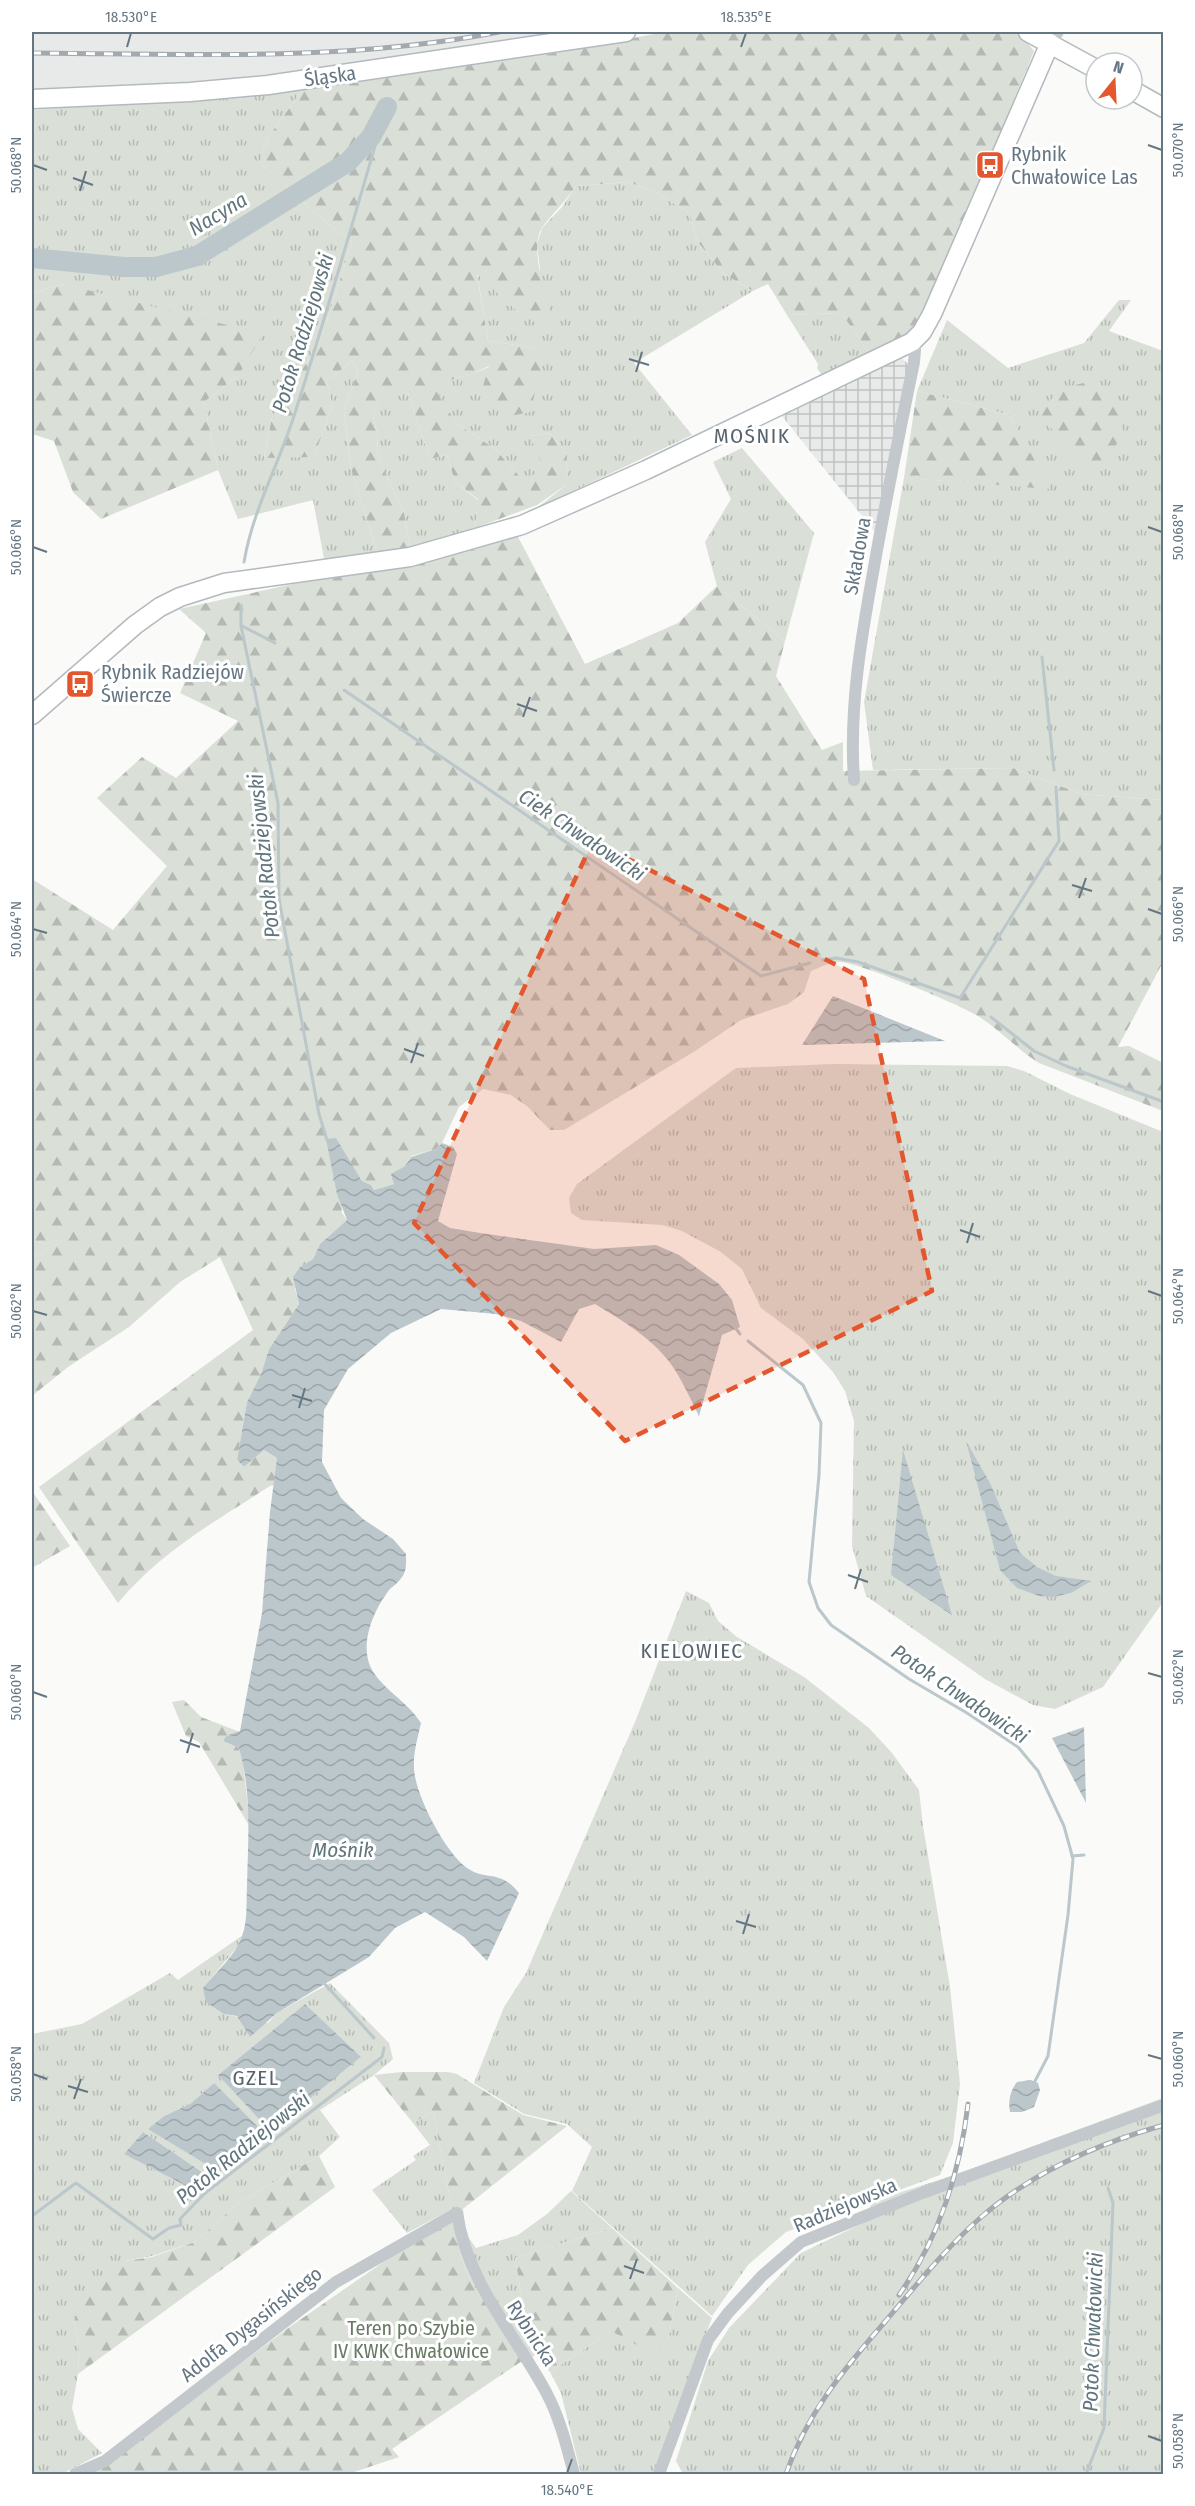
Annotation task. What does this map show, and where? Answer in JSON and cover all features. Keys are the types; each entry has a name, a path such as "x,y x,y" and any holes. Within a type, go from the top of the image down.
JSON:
{"street":[{"name":"Śląska","path":"32,99 258,86 626,32"},
{"path":"1028,32 1054,37 1084,60"},
{"path":"32,715 135,625 160,607 180,597 224,583 410,557 516,527 646,470 912,342 922,332 932,314 1054,37"},
{"path":"1144,97 1164,108"},
{"name":"Składowa","path":"854,780 852,741 854,691 878,543 914,362 915,350 912,342"},
{"name":"Radziejowska","path":"659,2475 708,2340 728,2313 762,2276 801,2242 922,2193 1164,2105"},
{"name":"Adolfa Dygasińskiego","path":"75,2475 105,2461 336,2282 457,2213"},
{"name":"Rybnicka","path":"457,2213 464,2250 489,2302 548,2394 564,2434 574,2475"}],"highlighted area":[{"path":"593,841 864,979 932,1291 625,1441 414,1223"}],"shaded area":[{"path":"32,32 589,32 290,73 167,84 32,91"},
{"path":"901,357 908,364 875,532 781,415"}],"green space":[{"path":"664,32 1014,32 1021,35 1034,51 946,266 913,332 871,355 841,313 787,315 768,284 753,291 724,274 697,241 690,213 658,194 629,182 576,186 539,234 537,255 550,309 539,325 517,311 477,274 488,341 536,348 543,361 530,412 505,417 480,396 489,366 472,374 433,385 456,423 495,449 522,479 544,470 530,436 550,433 567,454 566,485 537,505 475,528 478,499 455,482 447,455 430,459 408,393 385,385 373,416 377,433 378,457 404,513 410,547 377,552 351,469 344,410 358,372 352,361 327,381 332,406 314,457 264,458 272,417 321,340 352,242 318,216 260,162 267,139 303,89 566,51"},
{"path":"303,89 267,139 260,162 318,216 352,242 321,340 272,417 264,457 314,457 332,406 327,381 352,361 358,372 344,410 351,469 377,552 325,564 313,500 238,519 218,470 204,402 238,376 63,284 32,293 32,110"},
{"path":"629,182 658,194 690,213 697,241 724,274 753,291 634,363 692,435 537,508 566,485 567,454 550,433 530,436 549,472 522,479 495,449 456,423 432,385 472,374 536,348 488,341 477,272 517,311 540,324 540,269 537,244 542,228 562,207 576,186"},
{"path":"63,284 263,334 238,376 204,402 218,470 101,519 73,492 54,441 32,434 32,293"},
{"path":"1119,300 1131,300 1109,331 1163,351 1163,800 1081,794 1013,768 873,770 864,702 904,478 1049,488 1010,415 917,391 947,320 1008,368 1084,343"},
{"path":"841,313 871,355 826,382 817,368 818,364 787,315"},
{"path":"1091,382 1113,389 1124,436 1088,477 1039,412 1051,399 1067,388"},
{"path":"385,384 408,393 430,459 447,455 455,482 478,500 475,528 410,547 404,513 378,457 377,433 373,416"},
{"path":"917,391 1010,415 1050,489 904,478"},
{"path":"742,448 814,533 785,641 717,586 705,542 731,499 713,462"},
{"path":"517,535 585,664 678,623 717,586 785,641 776,676 822,750 843,742 843,771 1013,768 1081,794 1163,800 1163,962 1118,1047 1129,1046 1163,1063 1163,1111 1039,1063 981,1018 954,1004 863,968 837,962 811,971 804,992 788,1004 741,1020 695,1051 564,1130 550,1130 527,1106 511,1095 483,1089 459,1107 442,1143 436,1149 411,1156 405,1166 400,1169 394,1184 374,1190 371,1185 362,1181 336,1139 342,1213 347,1220 320,1244 313,1259 300,1267 295,1289 299,1304 269,1349 261,1374 247,1402 237,1460 244,1467 264,1450 277,1458 275,1485 270,1486 170,1553 134,1585 118,1603 39,1487 253,1330 220,1257 180,1282 129,1327 68,1367 32,1396 32,1255 44,1253 45,1250 72,1235 48,1244 32,1241 32,879 113,930 167,866 97,798 142,757 176,778 238,721 180,693 206,633 179,609"},
{"path":"833,1064 1007,1066 1024,1071 1070,1094 1163,1132 1163,1602 1103,1687 1055,1709 1033,1705 985,1679 866,1596 852,1546 854,1421 845,1391 833,1372 803,1339 761,1308 742,1269 721,1252 682,1231 663,1225 582,1220 571,1213 569,1198 577,1184 736,1068"},
{"path":"78,1232 45,1250 44,1253 32,1255 32,1241 48,1244"},
{"path":"32,1491 70,1546 32,1568"},
{"path":"686,1591 709,1603 718,1621 737,1637 804,1677 869,1728 892,1753 919,1790 950,1987 960,2084 953,2143 940,2175 786,2232 748,2265 712,2316 572,2191 592,2147 567,2124 524,2114 474,2083 504,2007 526,1973 635,1722"},
{"path":"184,1700 201,1717 240,1732 226,1736 223,1741 239,1748 243,1761 250,1827 199,1742 186,1736 172,1702"},
{"path":"243,1935 237,1947 203,1988 224,2014 268,2023 277,2013 330,1983 389,2043 393,2059 374,2075 320,2110 340,2137 319,2156 237,2204 195,2242 152,2256 124,2261 74,2321 79,2347 78,2374 72,2408 78,2429 102,2453 62,2474 32,2474 32,2034 82,2024 170,1973 178,1980","holes":["305,2004 360,2058 270,2131 218,2075","214,2083 217,2171 149,2129 164,2116 190,2104","143,2132 210,2177 190,2188 124,2154"]},
{"path":"402,2072 457,2074 523,2115 567,2126 463,2209 452,2209 433,2111 413,2123 374,2075"},
{"path":"1163,2098 1163,2474 683,2474 676,2461 708,2361 729,2328 801,2253 861,2224 873,2201 958,2174"},
{"path":"433,2111 452,2209 407,2233 372,2190 416,2160 413,2156 430,2145 413,2123"},
{"path":"319,2156 335,2187 78,2374 79,2347 74,2321 82,2296 124,2261 152,2257 195,2242 237,2204"},
{"path":"571,2191 612,2228 515,2258 529,2338 537,2355 522,2361 471,2281 461,2257 453,2222 463,2209 466,2234 476,2248 518,2235 547,2214"},
{"name":"Teren po Szybie IV KWK Chwałowice","path":"453,2222 461,2257 471,2281 522,2361 392,2449 399,2457 354,2472 355,2474 92,2474 291,2326 414,2241"},
{"path":"612,2228 678,2288 668,2340 655,2355 611,2331 550,2372 537,2355 529,2338 515,2258"},
{"path":"678,2288 712,2318 653,2474 581,2474 561,2393 550,2372 611,2331 668,2340"}],"water":[{"path":"833,996 945,1041 802,1045"},
{"name":"Mośnik","path":"336,1138 362,1181 371,1185 374,1190 394,1184 391,1174 405,1166 411,1157 436,1149 442,1143 453,1147 457,1154 438,1221 450,1228 594,1249 656,1245 679,1255 719,1284 732,1300 740,1327 722,1335 699,1416 673,1367 657,1348 637,1331 595,1304 579,1309 561,1342 521,1321 496,1314 441,1309 391,1333 348,1369 324,1410 322,1462 341,1498 363,1519 393,1539 406,1554 404,1574 389,1590 378,1607 370,1627 367,1648 371,1668 421,1723 414,1768 425,1807 441,1836 458,1860 467,1868 506,1881 519,1893 487,1961 464,1937 425,1912 395,1928 369,1957 277,2013 250,2037 237,2016 224,2014 206,2002 203,1988 235,1950 245,1924 248,1834 246,1782 239,1748 223,1741 226,1736 240,1731 262,1613 277,1458 264,1450 244,1467 237,1460 247,1402 261,1374 269,1349 299,1304 293,1277 300,1267 313,1259 320,1244 347,1220 337,1194 326,1139"},
{"path":"966,1441 990,1483 1020,1553 1037,1567 1056,1576 1091,1581 1071,1593 1053,1597 1039,1596 1017,1588 1000,1570"},
{"path":"903,1450 952,1615 891,1575"},
{"path":"1084,1727 1086,1803 1052,1738"},
{"path":"305,2004 361,2057 270,2131 218,2075"},
{"path":"1031,2080 1038,2083 1040,2090 1034,2107 1022,2112 1010,2112 1010,2096 1015,2085 1017,2082"},
{"path":"214,2083 266,2135 217,2171 148,2129 164,2116 190,2104"},
{"path":"143,2132 211,2178 190,2188 124,2154"}],"waterway":[{"name":"Nacyna","path":"32,258 124,267 156,267 197,256 348,162 371,137 387,107"},
{"name":"Potok Radziejowski","path":"244,562 253,525 287,437 305,381 385,112"},
{"name":"Potok Radziejowski","path":"241,605 241,626 278,803 279,899 319,1114 327,1140"},
{"name":"Ciek Chwałowicki","path":"242,626 275,643"},
{"path":"1042,657 1054,770"},
{"name":"Ciek Chwałowicki","path":"344,690 761,976 810,963"},
{"path":"823,960 836,958 858,962 960,998 1059,841 1056,787"},
{"name":"Ciek Chwałowicki","path":"991,1017 1034,1051 1066,1066 1164,1102"},
{"name":"Potok Chwałowicki","path":"734,1326 740,1334"},
{"name":"Potok Chwałowicki","path":"748,1341 803,1385 821,1423 819,1475 809,1582 818,1608 831,1625 909,1679 967,1713 1018,1747 1038,1771 1064,1826 1073,1859 1068,1915 1048,2056 1033,2085"},
{"path":"1072,1856 1084,1855"},
{"name":"Potok Radziejowski","path":"323,1982 374,2038"},
{"name":"Potok Radziejowski","path":"32,2216 76,2183 153,2239 169,2228 181,2225 180,2219 204,2194 382,2057 384,2048"},
{"name":"Potok Chwałowicki","path":"1086,2474 1104,2428 1113,2203 1108,2188"}],"railway":[{"path":"32,53 208,55 325,52 441,42 499,32"},
{"path":"899,2295 926,2251 946,2204 959,2155 968,2104"},
{"path":"786,2474 804,2432 840,2376 930,2270 979,2219 1042,2174 1089,2151 1164,2125"}],"place":[{"name":"Rybnik Chwałowice Las","path":"990,165"},
{"name":"Rybnik Radziejów Świercze","path":"80,684"}],"district":[{"name":"MOŚNIK","path":"752,436"},
{"name":"KIELOWIEC","path":"692,1651"},
{"name":"GZEL","path":"256,2078"}]}
